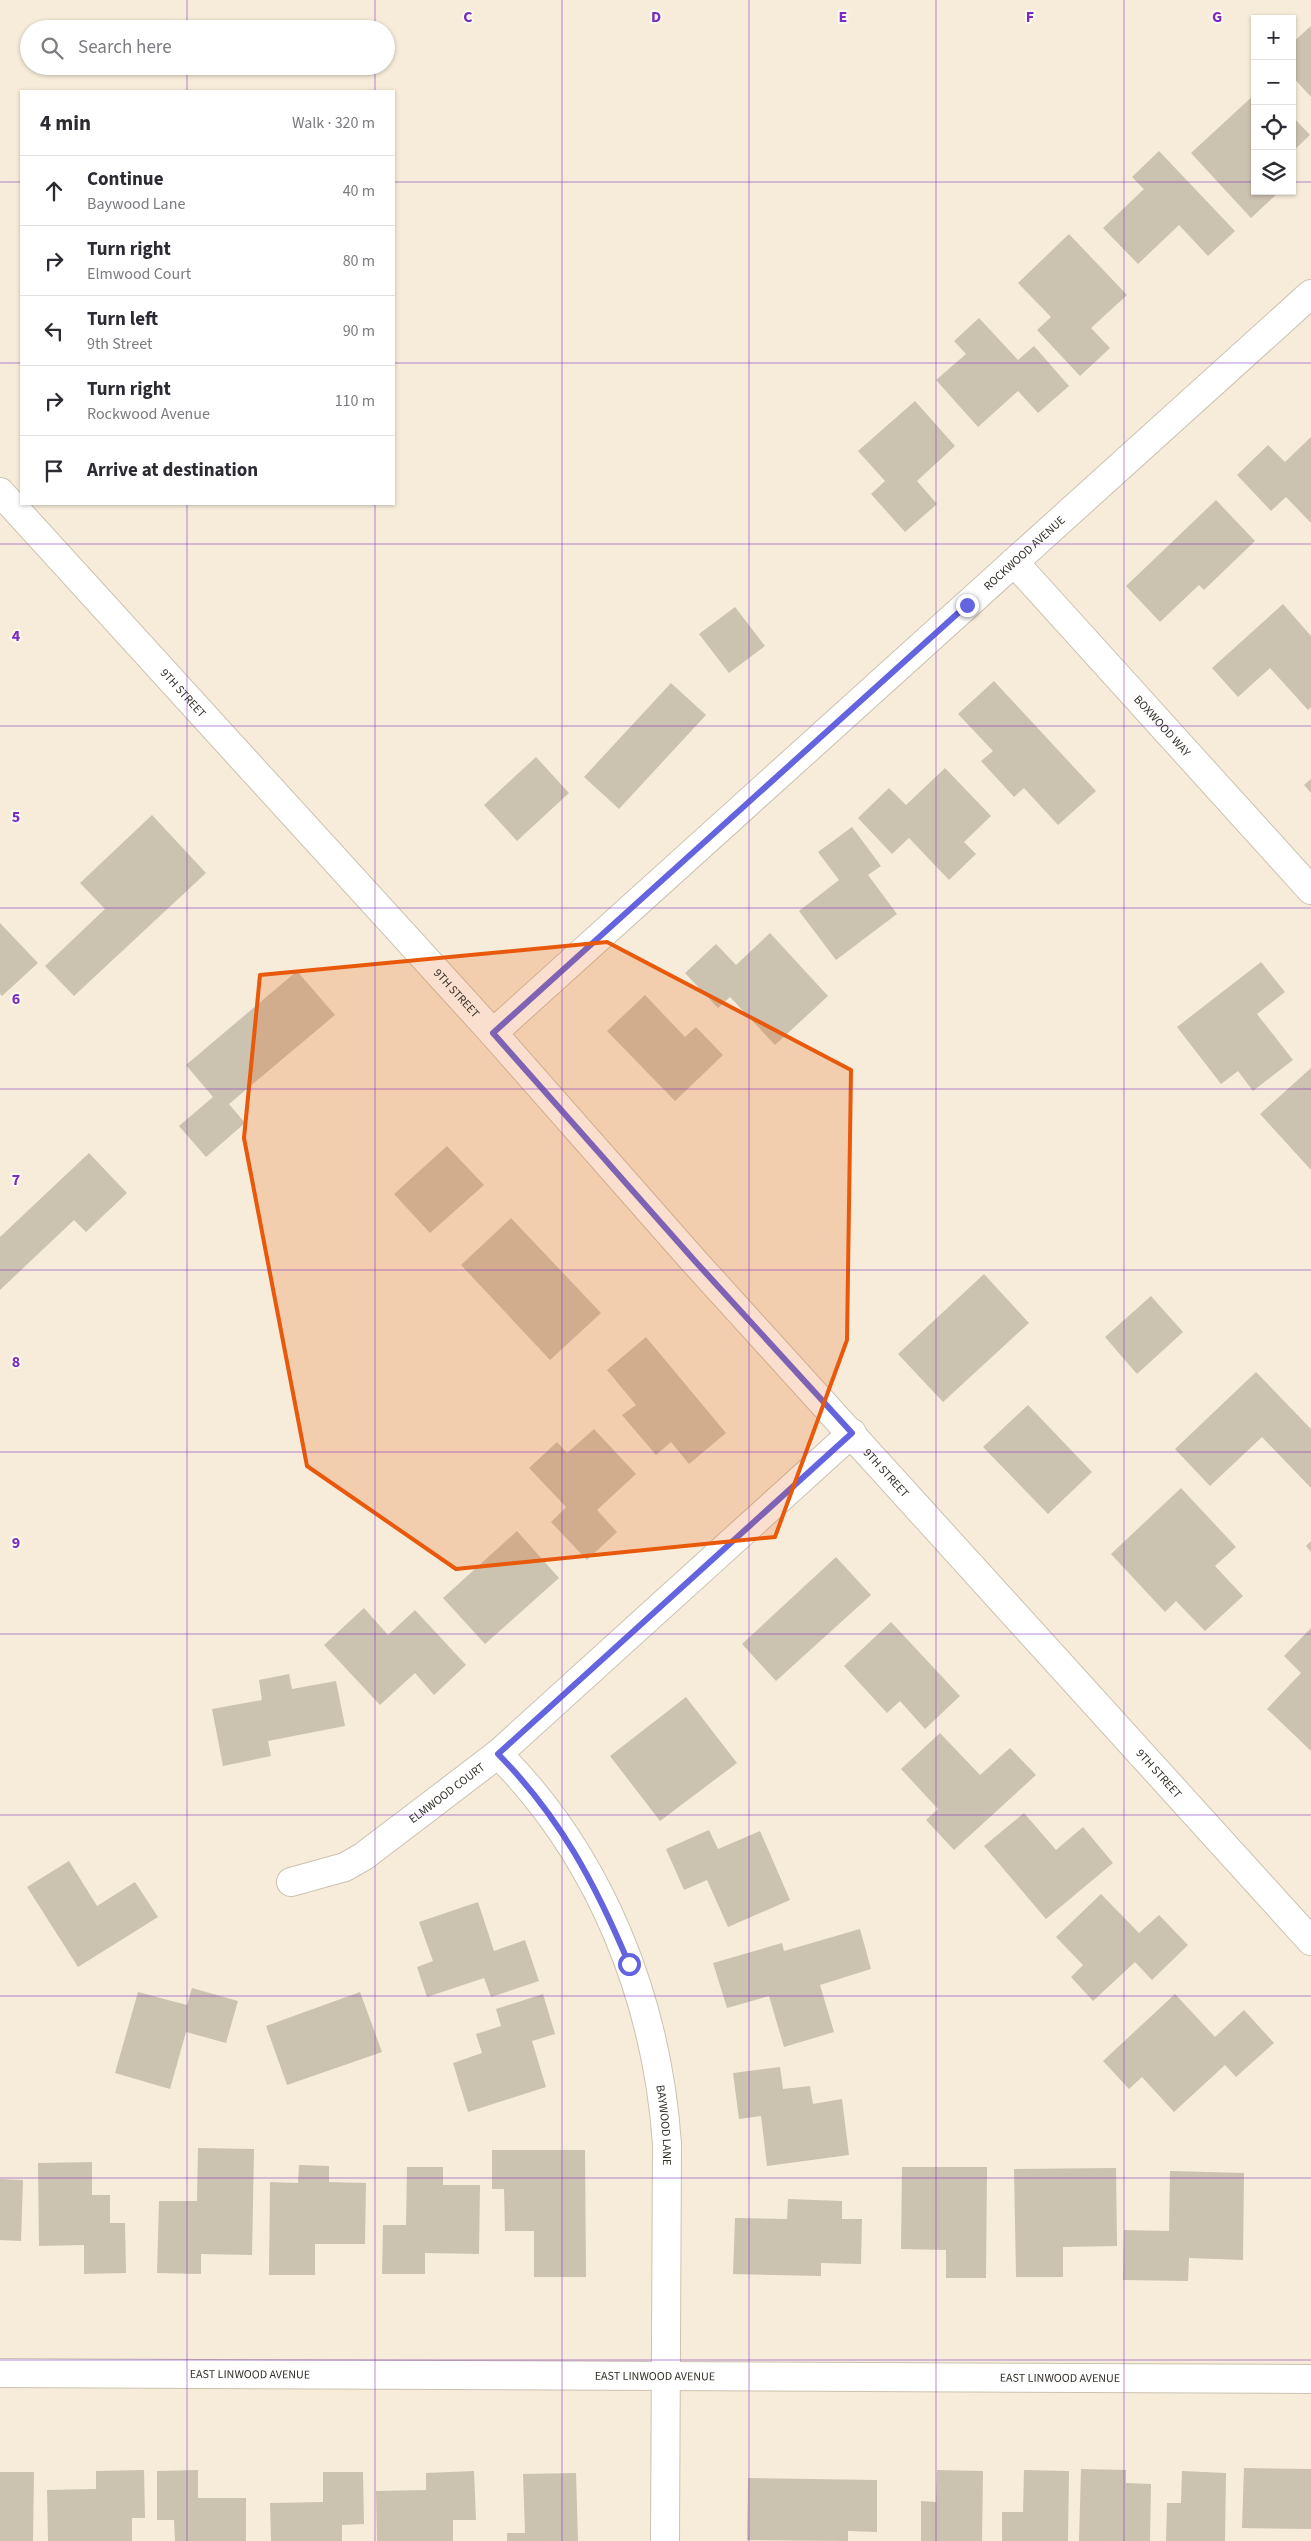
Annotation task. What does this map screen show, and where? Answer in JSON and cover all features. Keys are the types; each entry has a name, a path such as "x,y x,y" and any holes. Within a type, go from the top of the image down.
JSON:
{"street":[{"name":"ROCKWOOD AVENUE","path":"493,1033 1311,294"},
{"name":"9TH STREET","path":"0,492 493,1033 694,1260 1311,1942"},
{"name":"BOXWOOD WAY","path":"1014,562 1311,890"},
{"name":"ELMWOOD COURT","path":"291,1882 336,1870 364,1856 498,1754 852,1433"},
{"name":"BAYWOOD LANE","path":"498,1754 542,1801 591,1878 629,1964 650,2028 662,2094 667,2144 666,2541"},
{"name":"EAST LINWOOD AVENUE","path":"0,2373 1311,2379"}],"highlighted area":[{"path":"607,942 851,1070 847,1340 775,1537 456,1569 307,1466 244,1138 260,975"}],"building":[{"path":"1311,26 1311,97 1296,80 1296,39"},
{"path":"1251,98 1251,195 1276,195 1251,218 1191,153"},
{"path":"1296,120 1310,135 1296,148"},
{"path":"1159,151 1235,231 1208,256 1179,225 1138,264 1103,228 1144,189 1132,177"},
{"path":"1069,234 1127,295 1091,328 1110,348 1080,376 1037,330 1051,317 1018,283"},
{"path":"979,318 1018,360 1034,346 1069,386 1038,413 1018,391 978,427 936,380 966,354 954,341"},
{"path":"915,401 955,446 917,481 937,504 905,532 871,494 885,481 858,451"},
{"path":"1311,437 1311,523 1286,497 1271,511 1237,475 1268,445 1285,462"},
{"path":"1216,500 1255,541 1204,590 1199,585 1160,622 1126,586"},
{"path":"1283,604 1311,636 1311,707 1308,710 1270,668 1238,697 1212,668"},
{"path":"735,607 765,646 729,673 699,634"},
{"path":"994,681 1096,791 1058,825 1024,788 1014,797 981,761 993,751 958,714"},
{"path":"671,683 706,715 619,809 584,777"},
{"path":"536,757 569,793 517,841 484,805"},
{"path":"945,768 991,816 964,842 976,854 949,880 909,838 892,854 858,818 889,788 906,805"},
{"path":"1311,779 1311,793 1304,785"},
{"path":"152,815 206,873 74,996 45,966 105,909 80,883"},
{"path":"852,827 881,866 868,875 897,914 836,960 799,911 839,880 818,852"},
{"path":"0,923 38,963 2,996 0,994"},
{"path":"770,933 828,996 775,1045 730,997 718,1008 685,973 716,944 736,965"},
{"path":"1261,962 1285,992 1257,1014 1293,1060 1253,1091 1238,1071 1221,1084 1177,1027"},
{"path":"297,971 335,1015 229,1104 245,1123 206,1157 179,1126 213,1097 186,1065"},
{"path":"645,995 685,1037 696,1027 723,1055 675,1101 607,1031"},
{"path":"1311,1068 1311,1170 1260,1114"},
{"path":"447,1146 484,1185 430,1233 394,1194"},
{"path":"89,1153 127,1193 86,1232 74,1220 0,1290 0,1237"},
{"path":"511,1218 601,1313 550,1360 461,1265"},
{"path":"984,1274 1029,1323 943,1402 898,1354"},
{"path":"1151,1296 1183,1332 1137,1374 1105,1337"},
{"path":"646,1337 726,1433 689,1464 671,1442 656,1455 622,1415 636,1405 607,1370"},
{"path":"1256,1372 1311,1429 1311,1488 1262,1437 1210,1486 1175,1449"},
{"path":"1028,1405 1092,1472 1048,1514 983,1447"},
{"path":"594,1429 636,1474 597,1510 617,1532 587,1560 551,1522 566,1507 529,1468 557,1442 567,1453"},
{"path":"1181,1488 1236,1547 1215,1566 1243,1596 1205,1631 1176,1601 1165,1612 1111,1554"},
{"path":"517,1531 559,1578 485,1644 443,1598"},
{"path":"1311,1541 1311,1552 1306,1546"},
{"path":"836,1557 871,1595 776,1681 742,1644"},
{"path":"364,1608 388,1635 415,1610 466,1665 434,1695 415,1673 380,1705 324,1645"},
{"path":"891,1622 960,1696 925,1729 900,1701 887,1713 844,1666"},
{"path":"1311,1628 1311,1751 1267,1709 1301,1673 1284,1656"},
{"path":"289,1674 292,1689 336,1681 345,1726 268,1741 271,1756 223,1766 212,1709 262,1700 259,1680"},
{"path":"686,1697 737,1763 660,1821 610,1756"},
{"path":"940,1733 980,1775 1010,1748 1036,1775 954,1850 926,1820 938,1809 901,1769"},
{"path":"1024,1813 1056,1850 1083,1827 1113,1863 1046,1919 984,1846"},
{"path":"709,1830 718,1849 760,1831 790,1900 728,1927 707,1880 684,1890 666,1849"},
{"path":"69,1861 97,1906 135,1882 158,1917 78,1967 27,1887"},
{"path":"1101,1894 1139,1933 1159,1915 1188,1945 1152,1980 1135,1962 1093,2001 1071,1977 1083,1965 1056,1937"},
{"path":"478,1902 494,1951 525,1940 539,1981 491,1997 484,1978 427,1997 417,1967 433,1961 419,1922"},
{"path":"860,1929 871,1969 820,1985 834,2032 784,2047 769,1996 727,2008 713,1963 782,1943 784,1951"},
{"path":"192,1988 238,2001 226,2043 186,2032 170,2089 115,2073 138,1992 187,2005"},
{"path":"360,1992 382,2052 287,2085 266,2026"},
{"path":"543,1994 555,2034 532,2041 546,2087 468,2112 453,2063 482,2053 476,2034 501,2026 496,2009"},
{"path":"1175,1994 1215,2037 1244,2010 1274,2043 1236,2077 1225,2065 1174,2112 1142,2077 1129,2089 1103,2061"},
{"path":"780,2067 783,2089 810,2086 813,2104 842,2099 849,2155 767,2166 761,2116 739,2119 733,2073"},
{"path":"198,2148 254,2149 252,2255 201,2254 201,2274 157,2273 159,2201 197,2201"},
{"path":"492,2150 585,2150 586,2277 534,2277 534,2231 505,2231 504,2189 492,2189"},
{"path":"92,2162 92,2195 110,2195 110,2223 125,2223 126,2273 84,2274 84,2245 39,2246 38,2163"},
{"path":"299,2165 329,2166 329,2182 366,2183 365,2244 315,2244 315,2275 269,2275 270,2182 298,2183"},
{"path":"407,2167 443,2167 443,2185 480,2185 479,2254 425,2253 425,2274 382,2274 383,2225 406,2225"},
{"path":"902,2167 987,2167 986,2278 946,2278 946,2250 901,2249"},
{"path":"1116,2168 1117,2246 1063,2247 1063,2277 1016,2277 1014,2169"},
{"path":"1170,2171 1244,2173 1243,2260 1189,2258 1188,2281 1123,2280 1124,2230 1169,2231"},
{"path":"0,2179 23,2180 21,2241 0,2240"},
{"path":"788,2199 842,2201 842,2219 862,2219 861,2264 821,2263 821,2276 733,2274 735,2218 787,2219"},
{"path":"1244,2468 1311,2469 1311,2529 1242,2528"},
{"path":"1081,2469 1126,2470 1126,2483 1151,2484 1150,2541 1079,2541"},
{"path":"144,2470 145,2518 132,2518 132,2541 48,2541 47,2490 96,2489 96,2471"},
{"path":"198,2470 198,2498 246,2498 246,2541 175,2541 174,2520 157,2520 157,2471"},
{"path":"937,2470 983,2471 982,2541 921,2541 921,2501 936,2502"},
{"path":"1024,2470 1069,2471 1068,2541 1002,2541 1002,2512 1023,2512"},
{"path":"474,2471 476,2520 453,2520 453,2541 377,2541 376,2491 426,2490 426,2473"},
{"path":"1182,2471 1226,2473 1225,2541 1166,2541 1167,2503 1181,2503"},
{"path":"0,2472 34,2472 33,2541 0,2541"},
{"path":"323,2472 363,2472 364,2524 342,2525 342,2541 271,2541 270,2503 323,2502"},
{"path":"576,2473 578,2541 507,2541 507,2533 525,2533 523,2474"},
{"path":"748,2478 877,2480 877,2532 848,2531 848,2541 747,2540"}],"route":[{"path":"629,1964 605,1907 575,1850 542,1801 521,1776 498,1754 852,1433 694,1260 493,1033 967,605"}]}
